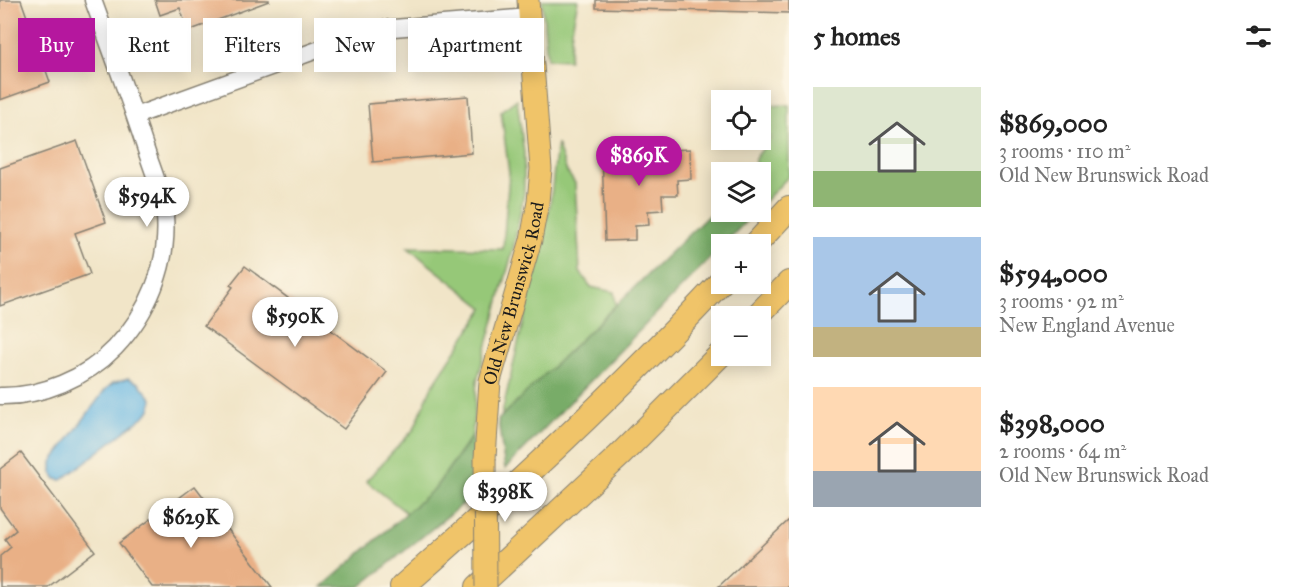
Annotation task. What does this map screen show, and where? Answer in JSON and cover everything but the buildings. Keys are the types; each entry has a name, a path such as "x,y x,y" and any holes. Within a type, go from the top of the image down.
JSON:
{"highway":[{"path":"765,234 789,208"},
{"path":"767,306 789,283"},
{"path":"402,587 554,450 711,292"},
{"path":"478,587 619,456 711,364"}],"main road":[{"name":"Old New Brunswick Road","path":"486,587 485,458 490,381 531,240 541,169 529,8"}],"street":[{"path":"0,396 19,395 57,386 82,374 126,335 145,307 161,265 165,216 162,198 93,0"},
{"path":"135,116 381,29 529,8"}],"green space":[{"path":"542,0 578,0 569,60 547,59"},
{"path":"517,99 524,153 524,193 513,250 477,381 472,436 435,488 408,514 366,481 414,429 431,388 484,308 407,247 503,249 509,173 501,111"},
{"path":"789,105 789,176 771,195 771,162 755,162 755,159 762,150 771,150 771,106"},
{"path":"557,144 567,172 575,183 580,272 591,287 614,292 616,305 501,418 550,205"},
{"path":"711,213 711,222 745,222 734,234 711,234 711,257 505,469 498,420"},
{"path":"472,436 480,490 360,587 322,587 435,488"}],"water":[{"path":"128,378 139,383 152,399 151,408 147,414 62,480 56,479 52,473 52,462 105,390 113,383"}]}
